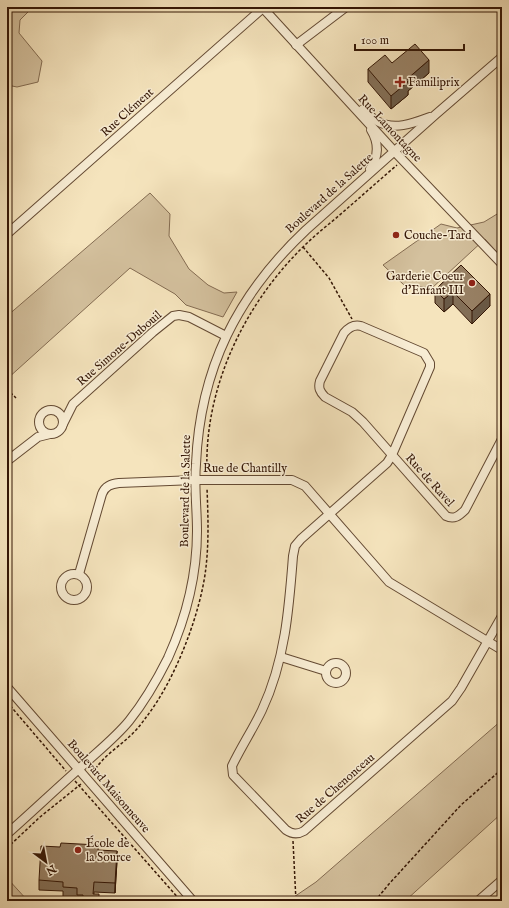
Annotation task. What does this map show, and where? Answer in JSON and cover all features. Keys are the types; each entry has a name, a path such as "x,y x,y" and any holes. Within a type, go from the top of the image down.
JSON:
{"street":[{"name":"Rue Lamontagne","path":"262,7 403,160 502,264"},
{"name":"Rue Clément","path":"7,234 262,7"},
{"path":"296,45 346,7"},
{"name":"Boulevard de la Salette","path":"7,834 120,731 135,713 155,683 173,644 184,614 194,570 197,532 195,480 197,441 203,400 209,378 226,336 246,300 260,279 292,243 394,150 502,57"},
{"path":"346,98 378,122 393,125 409,125 434,115"},
{"path":"362,115 375,136 377,144 374,162 364,177"},
{"name":"Rue Simone-Dubouil","path":"7,461 38,437 58,431 73,404 153,332 173,316 179,315 189,317 226,336"},
{"path":"353,325 362,326 420,351 426,355 430,363 430,367 392,455 358,417 325,397 319,389 320,381 344,333 353,325"},
{"name":"Rue Simone-Dubouil","path":"30,443 35,435 41,414 47,410 54,410 73,404"},
{"path":"54,410 61,416 62,424"},
{"path":"39,424 42,430 50,434"},
{"name":"Rue de Ravel","path":"392,455 446,516 452,518 460,514 468,505 502,439"},
{"name":"Rue de Chenonceau","path":"392,455 383,467 301,539 294,550 288,620 281,657 263,709 234,763 232,771 238,781 286,830 292,834 297,834 307,829 452,701 502,616"},
{"name":"Rue de Chantilly","path":"79,574 102,494 110,485 119,483 195,480 292,480 305,486 392,584 502,650"},
{"path":"281,657 326,671"},
{"name":"Boulevard Maisonneuve","path":"7,687 193,901"},
{"path":"478,901 502,880"}],"path":[{"path":"206,468 213,408 222,376 235,342 256,304 273,280 303,247 403,160"},
{"path":"303,247 329,278 353,321"},
{"path":"7,389 16,398"},
{"name":"Boulevard Maisonneuve","path":"7,702 66,771"},
{"path":"375,901 461,805 502,769"},
{"name":"Boulevard Maisonneuve","path":"76,783 181,901"},
{"path":"7,848 40,817 82,783"},
{"path":"292,839 296,901"}],"shaded area":[{"path":"7,7 33,7 20,20 19,33 42,61 38,82 17,87 7,85"},
{"path":"150,193 170,214 169,236 189,269 208,285 224,293 237,292 223,317 186,305 175,294 130,268 7,379 7,316"},
{"path":"502,211 502,258 485,239 432,288 404,285 383,265 441,224 457,228 484,222"},
{"path":"502,720 502,813 405,901 288,901 316,882"},
{"path":"7,878 28,901 7,901"}],"building":[{"path":"415,44 429,60 406,80 408,82 391,96 368,69 385,55 392,63"},
{"path":"461,265 490,294 472,311 453,292 444,299 435,290"},
{"path":"61,843 98,845 98,850 117,851 115,883 94,882 93,894 99,894 99,901 83,901 83,895 77,895 77,888 63,887 63,882 39,880 41,846 60,847"}],"place":[{"name":"Familiprix","path":"400,82"},
{"name":"Couche-Tard","path":"396,235"},
{"name":"Garderie Coeur d'Enfant III","path":"472,283"},
{"name":"École de la Source","path":"78,850"}]}
